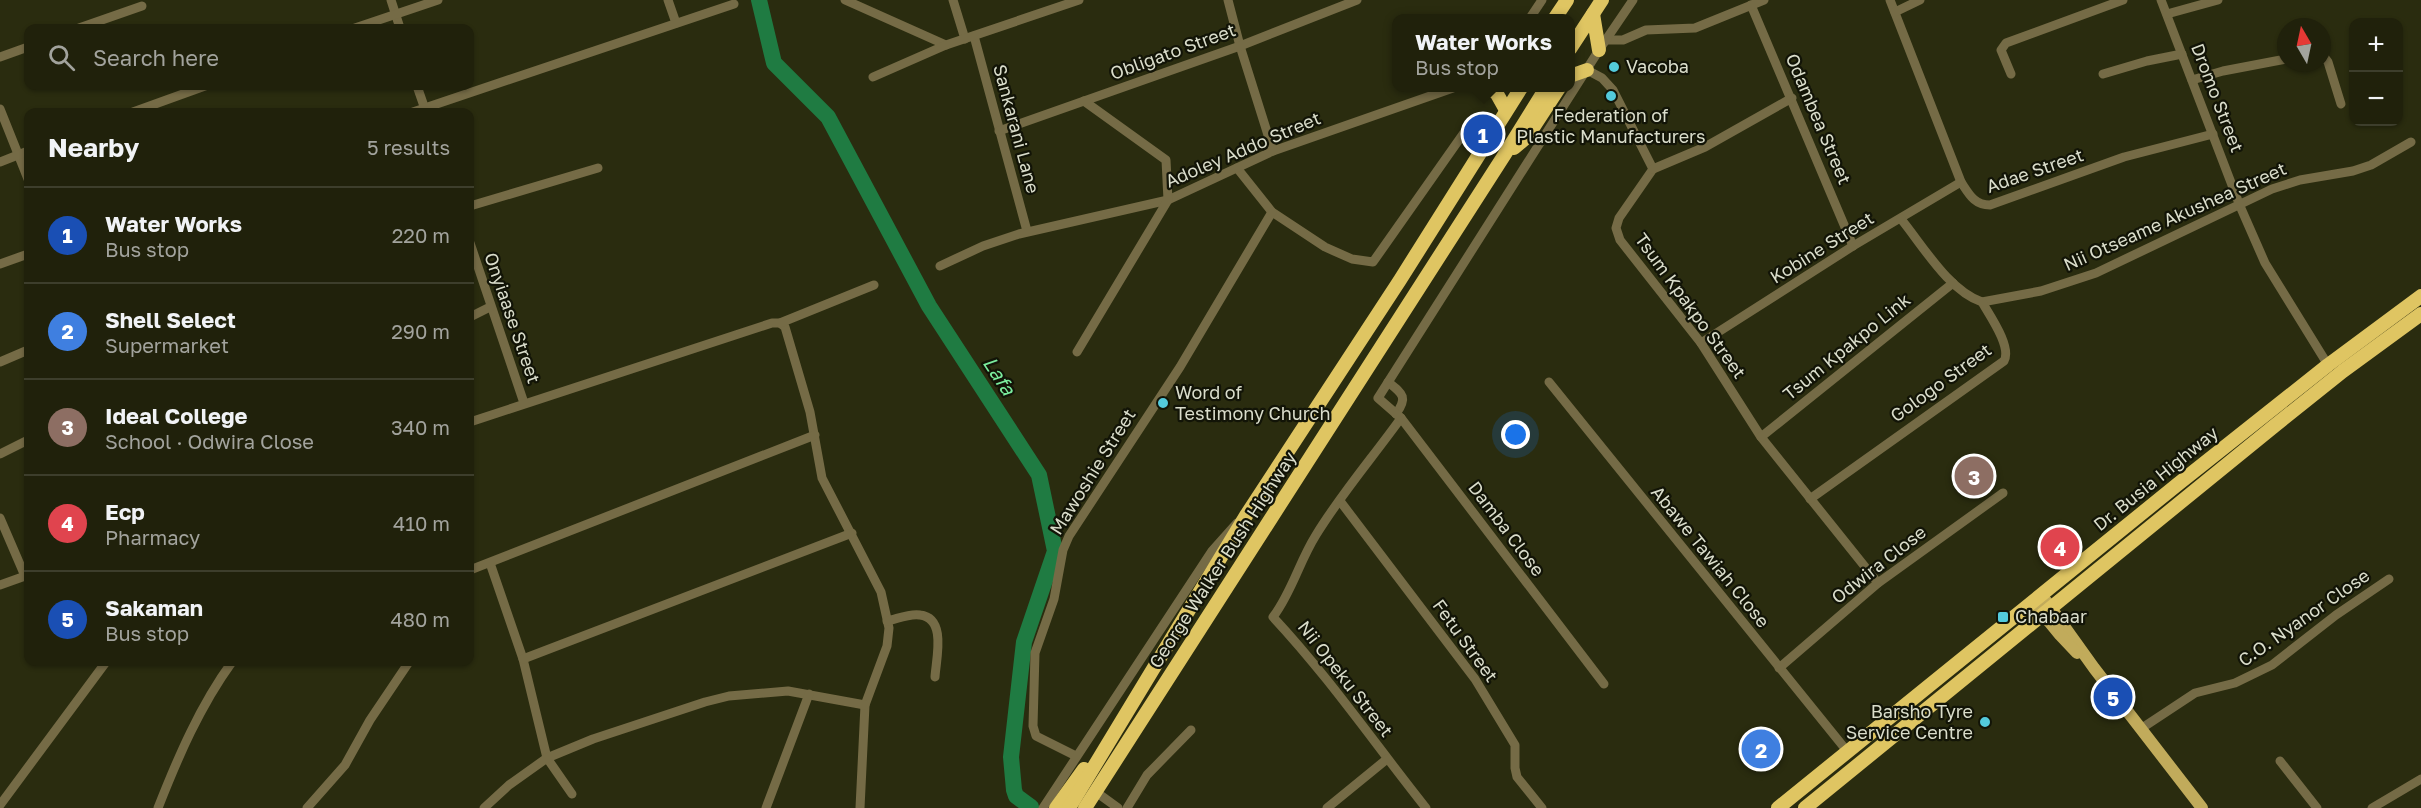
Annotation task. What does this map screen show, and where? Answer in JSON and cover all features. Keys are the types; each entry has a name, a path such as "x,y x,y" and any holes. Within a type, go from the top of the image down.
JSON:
{"highway":[{"path":"1558,14 1567,0"},
{"path":"1567,14 1576,0"},
{"path":"1575,42 1602,0"},
{"path":"1593,14 1602,45"},
{"path":"1575,74 1587,70"},
{"path":"1495,92 1506,110"},
{"name":"George Walker Bush Highway","path":"1069,808 1247,514 1400,280 1518,92"},
{"name":"George Walker Bush Highway","path":"1086,807 1505,154 1542,92"},
{"path":"1505,154 1527,137 1556,92"},
{"name":"Dr. Busia Highway","path":"1778,808 2328,365 2421,296"},
{"name":"Dr. Busia Highway","path":"1805,808 2343,371 2421,314"},
{"path":"1056,808 1141,690"}],"main road":[{"path":"2038,598 2142,728 2202,808"}],"street":[{"path":"391,0 399,24"},
{"path":"366,24 438,0"},
{"path":"668,0 676,23"},
{"path":"845,0 945,45"},
{"name":"Sankarani Lane","path":"953,0 970,37 1027,231"},
{"path":"873,77 945,45 1079,0"},
{"path":"1228,0 1273,151"},
{"name":"Obligato Street","path":"999,132 1240,46 1357,0"},
{"path":"1533,14 1542,0"},
{"path":"1575,89 1633,0"},
{"path":"1602,45 1623,40 1646,30 1695,28 1764,0"},
{"name":"Adae Street","path":"1890,0 1961,182 1972,200 1981,205 1990,205 2124,157 2213,134"},
{"path":"1894,12 1920,0"},
{"path":"2011,75 2001,50 2006,43 2122,0"},
{"name":"Dromo Street","path":"2161,0 2240,206 2265,263 2328,365"},
{"path":"2167,14 2218,0"},
{"path":"431,108 734,4"},
{"name":"Odambea Street","path":"1751,5 1853,246"},
{"path":"90,24 142,6"},
{"path":"0,57 24,48"},
{"path":"2103,74 2182,54"},
{"path":"2192,80 2277,61"},
{"path":"1587,70 1602,78 1613,90 1653,169 1706,147 1792,98"},
{"path":"2331,72 2341,104"},
{"path":"144,108 194,90"},
{"path":"418,90 424,108"},
{"name":"Adoley Addo Street","path":"940,266 983,246 1027,231 1168,200 1273,151 1439,92"},
{"path":"1399,416 1404,399 1388,382 1573,92"},
{"path":"1077,352 1168,200 1166,160 1084,101"},
{"path":"0,110 24,169"},
{"path":"1237,168 1272,212 1325,247 1352,259 1373,262 1468,127"},
{"name":"Nii Otseame Akushea Street","path":"1982,302 2071,282 2240,206 2272,189 2300,180 2353,171 2371,165 2411,142"},
{"path":"0,162 24,153"},
{"path":"474,205 598,168"},
{"name":"Tsum Kpakpo Street","path":"1653,169 1619,218 1616,228 1620,240 1701,343 1761,437 1878,583"},
{"name":"Kobine Street","path":"1701,343 1853,246 1961,182"},
{"name":"Mawoshie Street","path":"1076,756 1036,736 1033,726 1035,653 1054,599 1063,550 1069,536 1180,367 1272,212"},
{"path":"1901,219 1953,283 1971,298 1982,302"},
{"path":"0,264 24,255"},
{"name":"Onyiaase Street","path":"474,256 524,403"},
{"name":"Tsum Kpakpo Link","path":"1761,437 1953,283"},
{"path":"474,421 772,323 780,323 874,285"},
{"name":"Gologo Street","path":"1810,499 2004,361 2007,350 1982,302"},
{"path":"474,315 490,307"},
{"path":"780,323 785,327 815,435 822,478 881,592 887,621 887,646 865,705 860,808"},
{"path":"0,362 24,352"},
{"name":"Damba Close","path":"1388,382 1378,398 1399,416 1604,684"},
{"name":"Abawe Tawiah Close","path":"1549,382 1847,751"},
{"name":"Nii Opeku Street","path":"1399,416 1302,559 1287,596 1273,617 1318,666 1426,808"},
{"path":"474,569 815,435"},
{"path":"0,454 24,442"},
{"name":"Odwira Close","path":"1779,668 1878,583 2003,494"},
{"name":"Fetu Street","path":"1340,501 1475,679 1512,740 1516,751 1515,773 1542,808"},
{"name":"George Walker Bush Highway","path":"1043,808 1212,551 1247,514"},
{"path":"0,518 24,569"},
{"path":"523,659 852,533"},
{"path":"490,563 523,659 547,758 572,794"},
{"path":"0,585 24,576"},
{"name":"C.O. Nyanor Close","path":"2142,728 2195,693 2244,680 2272,665 2336,615 2389,579"},
{"path":"887,621 920,615 928,617 938,632 935,677"},
{"path":"0,805 103,666"},
{"path":"158,808 182,749 229,666"},
{"path":"307,808 345,765 370,720 406,666"},
{"path":"484,808 509,785 547,758 593,739 705,702 729,696 788,691 865,705"},
{"path":"766,808 809,694"},
{"path":"1127,808 1147,775 1191,730"},
{"path":"1327,808 1387,759"},
{"path":"2280,761 2318,808"},
{"path":"2372,808 2421,779"},
{"path":"1096,792 1118,808"}],"waterway":[{"name":"Lafa","path":"759,0 774,63 828,117 929,306 1039,475 1055,551 1024,642 1011,757 1016,796 1031,807"}],"place":[{"name":"Vacoba","path":"1614,67"},
{"name":"Federation of Plastic Manufacturers","path":"1611,96"},
{"name":"Water Works","path":"1483,134"},
{"name":"Word of Testimony Church","path":"1163,403"},
{"name":"Ideal College","path":"1974,476"},
{"name":"Ecp","path":"2060,547"},
{"name":"Chabaar","path":"2003,617"},
{"name":"Sakaman","path":"2113,697"},
{"name":"Barsho Tyre Service Centre","path":"1985,722"},
{"name":"Shell Select","path":"1761,749"}]}
